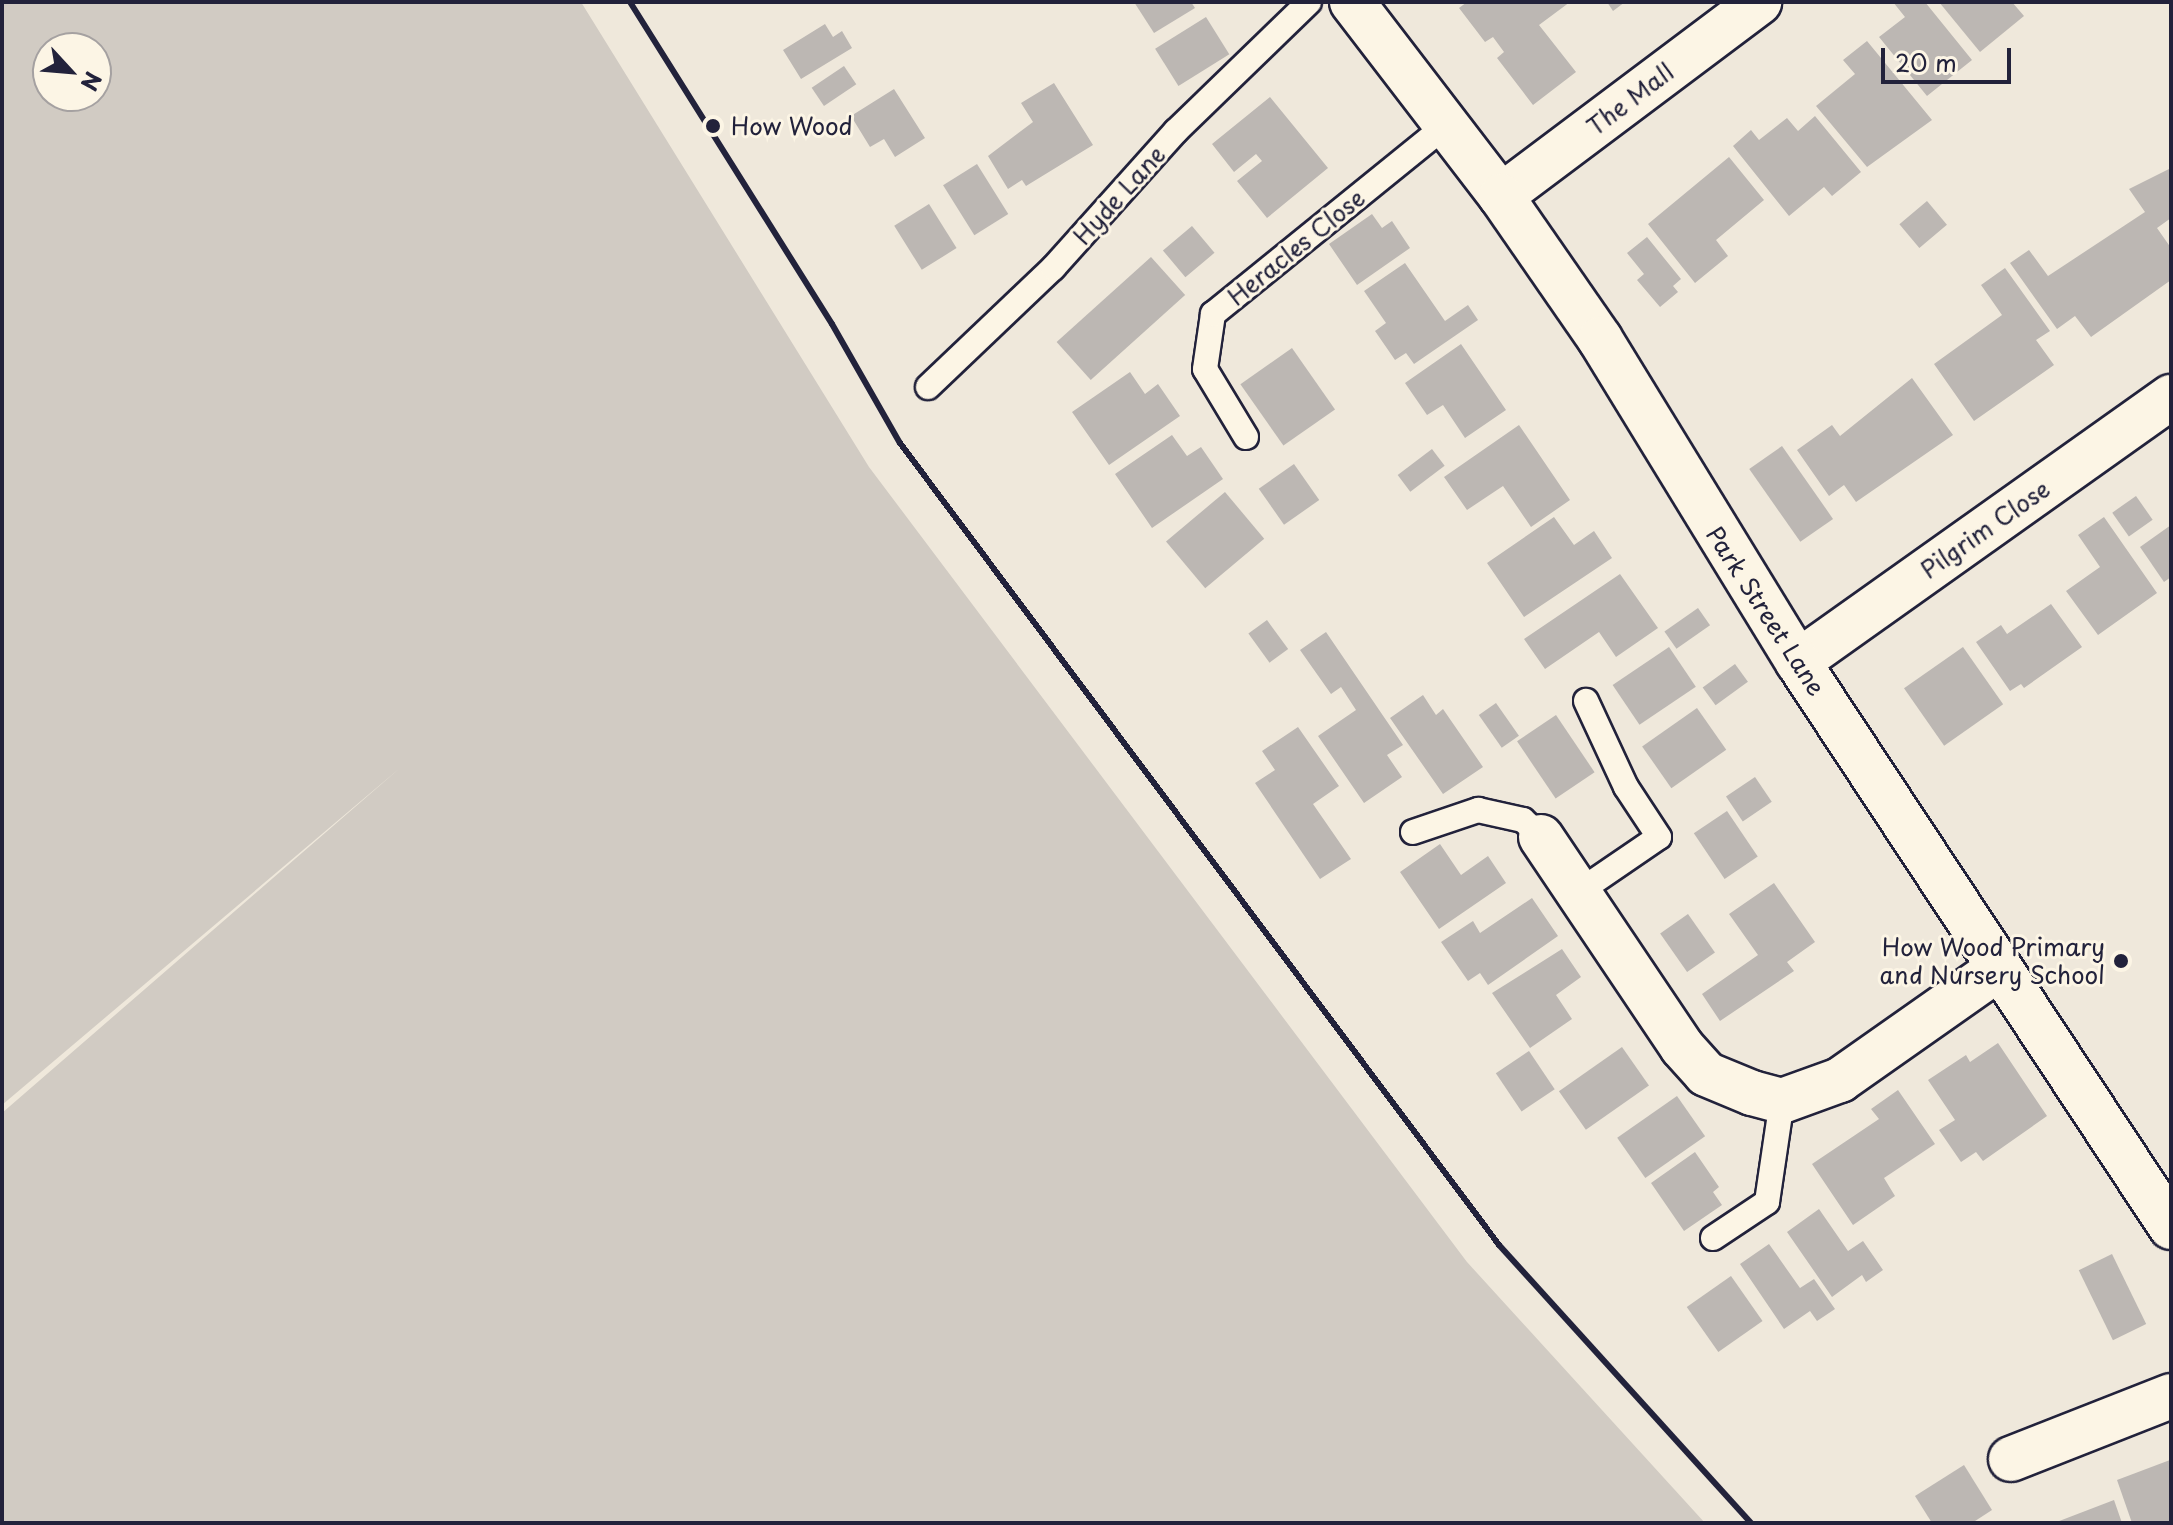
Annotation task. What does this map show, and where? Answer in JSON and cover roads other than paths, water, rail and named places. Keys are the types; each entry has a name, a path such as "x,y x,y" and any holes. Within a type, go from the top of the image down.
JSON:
{"street":[{"name":"Park Street Lane","path":"1352,2 1501,196 1600,339 1798,662 2171,1227"},
{"name":"The Mall","path":"1501,196 1759,2"},
{"name":"Pilgrim Close","path":"1798,662 2171,397"},
{"path":"1541,837 1682,1047 1706,1074 1730,1087 1782,1101 1840,1080 1998,969"},
{"path":"2011,1459 2171,1396"}],"lane":[{"name":"Hyde Lane","path":"928,387 1053,268 1176,131 1309,2"},
{"name":"Heracles Close","path":"1246,437 1205,369 1213,314 1446,125"},
{"path":"1577,893 1659,837 1626,787 1586,701"},
{"path":"1413,832 1478,810 1523,820 1541,837"},
{"path":"1713,1238 1767,1202 1782,1101"}],"railway":[{"path":"630,2 832,324 900,443 1499,1245 1751,1523"}],"place":[{"name":"How Wood","path":"713,126"},
{"name":"How Wood Primary and Nursery School","path":"2121,961"}]}
